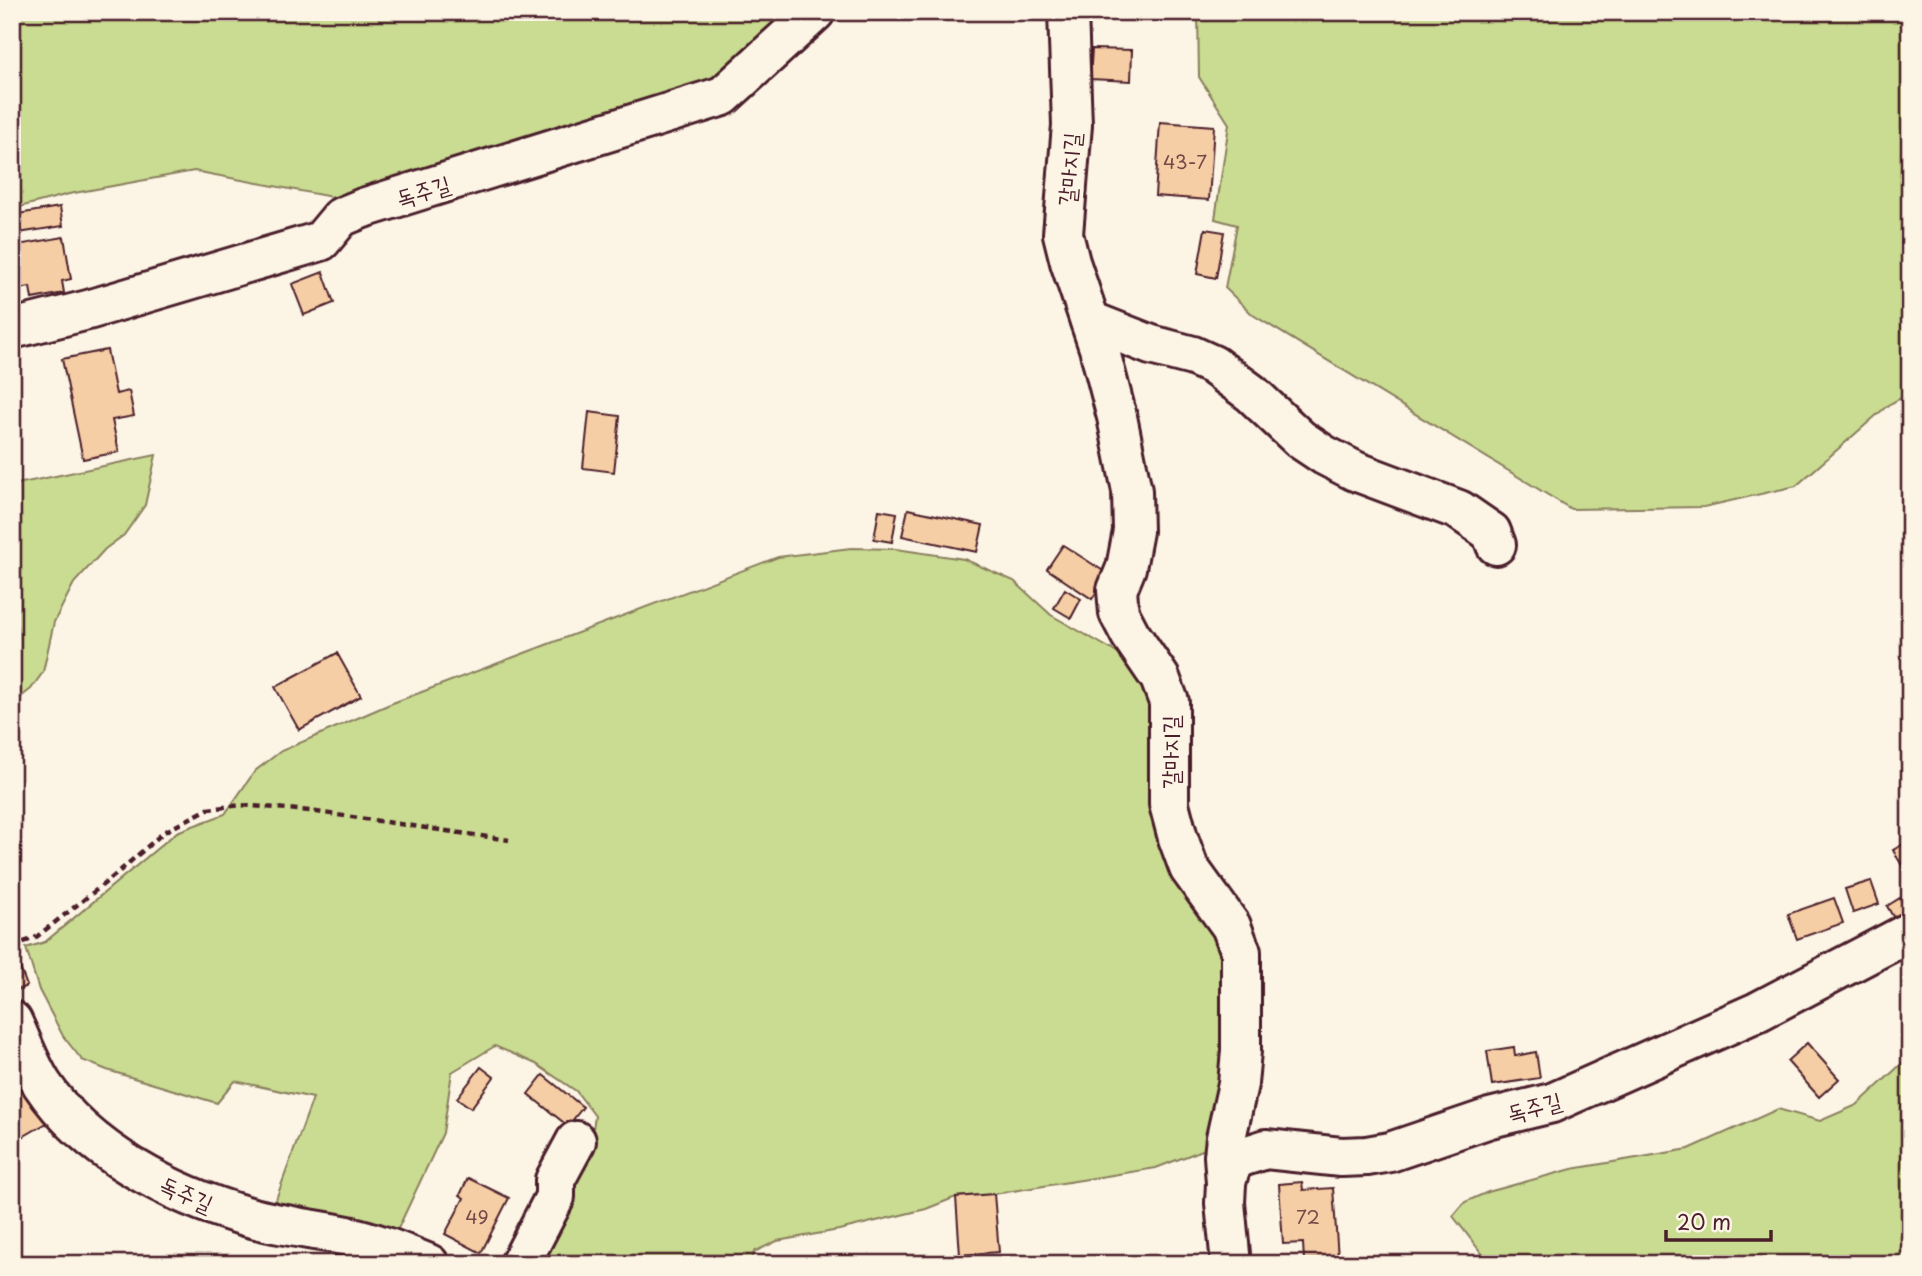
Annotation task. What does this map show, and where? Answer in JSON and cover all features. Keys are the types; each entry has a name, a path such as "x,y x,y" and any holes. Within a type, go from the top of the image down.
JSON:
{"lane":[{"name":"독주길","path":"12,330 321,241 341,217 363,208 723,96 815,12"},
{"name":"갈마지길","path":"1069,12 1072,125 1063,234 1117,417 1132,491 1133,531 1126,568 1117,590 1119,613 1160,678 1169,702 1169,804 1185,858 1202,888 1231,926 1241,952 1241,1051 1238,1084 1226,1138 1226,1183"},
{"path":"1090,321 1213,365 1251,393 1300,439 1325,456 1355,471 1459,510 1491,532 1496,545"},
{"name":"독주길","path":"1226,1183 1230,1168 1238,1158 1266,1149 1341,1157 1390,1152 1464,1126 1574,1095 1757,1012 1910,932"},
{"name":"독주길","path":"12,1021 41,1082 61,1109 79,1128 140,1170 187,1195 250,1218 351,1236 429,1264"},
{"path":"520,1264 555,1197 555,1180 576,1141"},
{"path":"1226,1183 1225,1203 1231,1264"}],"path":[{"path":"12,946 35,938 114,876 164,832 208,809 241,804 310,811 509,840"}],"green space":[{"path":"12,12 804,12 720,90 353,201 194,171 69,194 12,209"},
{"path":"1198,12 1910,12 1910,393 1888,405 1796,486 1704,507 1571,509 1253,315 1225,288 1237,225 1215,219 1229,124 1199,77"},
{"path":"156,455 145,505 124,535 105,549 74,583 54,622 43,672 31,689 12,704 12,485"},
{"path":"851,548 896,549 964,559 1014,581 1051,615 1145,672 1160,740 1234,955 1218,1144 1156,1168 994,1194 956,1197 926,1209 839,1230 777,1241 754,1252 751,1264 530,1264 592,1135 595,1116 576,1091 536,1064 495,1046 452,1072 443,1133 396,1233 271,1213 313,1098 235,1081 217,1103 82,1060 63,1036 39,990 26,948 45,942 177,832 225,814 255,771 281,751 390,704 778,557"},
{"path":"1910,1056 1910,1264 1490,1264 1453,1216 1465,1202 1488,1192 1572,1169 1689,1149 1778,1109 1820,1121 1857,1105"}],"building":[{"path":"1092,49 1132,50 1131,81 1090,79"},
{"path":"1160,122 1214,126 1209,200 1155,196"},
{"path":"60,207 63,226 12,234 12,215"},
{"path":"1205,229 1224,232 1216,278 1197,274"},
{"path":"64,237 71,279 62,281 64,293 32,299 30,287 15,290 12,246"},
{"path":"323,272 334,303 304,315 292,284"},
{"path":"107,350 116,394 129,391 134,416 112,420 119,452 83,459 62,359"},
{"path":"589,412 620,416 614,472 583,468"},
{"path":"908,509 983,525 977,552 902,536"},
{"path":"879,510 897,513 892,542 874,539"},
{"path":"1063,545 1108,574 1092,599 1047,569"},
{"path":"1065,589 1081,599 1071,618 1054,608"},
{"path":"337,653 361,696 299,730 275,687"},
{"path":"1910,840 1910,879 1893,850"},
{"path":"1871,881 1879,904 1853,913 1845,889"},
{"path":"1834,898 1843,923 1797,939 1788,914"},
{"path":"1900,898 1909,915 1896,922 1887,906"},
{"path":"17,960 27,986 12,992 12,962"},
{"path":"1807,1043 1839,1079 1819,1097 1787,1061"},
{"path":"1514,1047 1515,1056 1536,1052 1540,1078 1492,1085 1487,1051"},
{"path":"12,1059 52,1120 12,1143"},
{"path":"481,1067 494,1077 471,1108 457,1098"},
{"path":"543,1075 583,1107 568,1126 528,1094"},
{"path":"468,1178 509,1198 481,1253 445,1234 464,1198 460,1195"},
{"path":"1302,1182 1303,1190 1333,1188 1338,1258 1304,1260 1303,1243 1283,1244 1279,1184"},
{"path":"994,1194 999,1252 960,1255 956,1197"},
{"path":"762,1258 824,1259 824,1264 761,1264"}]}
